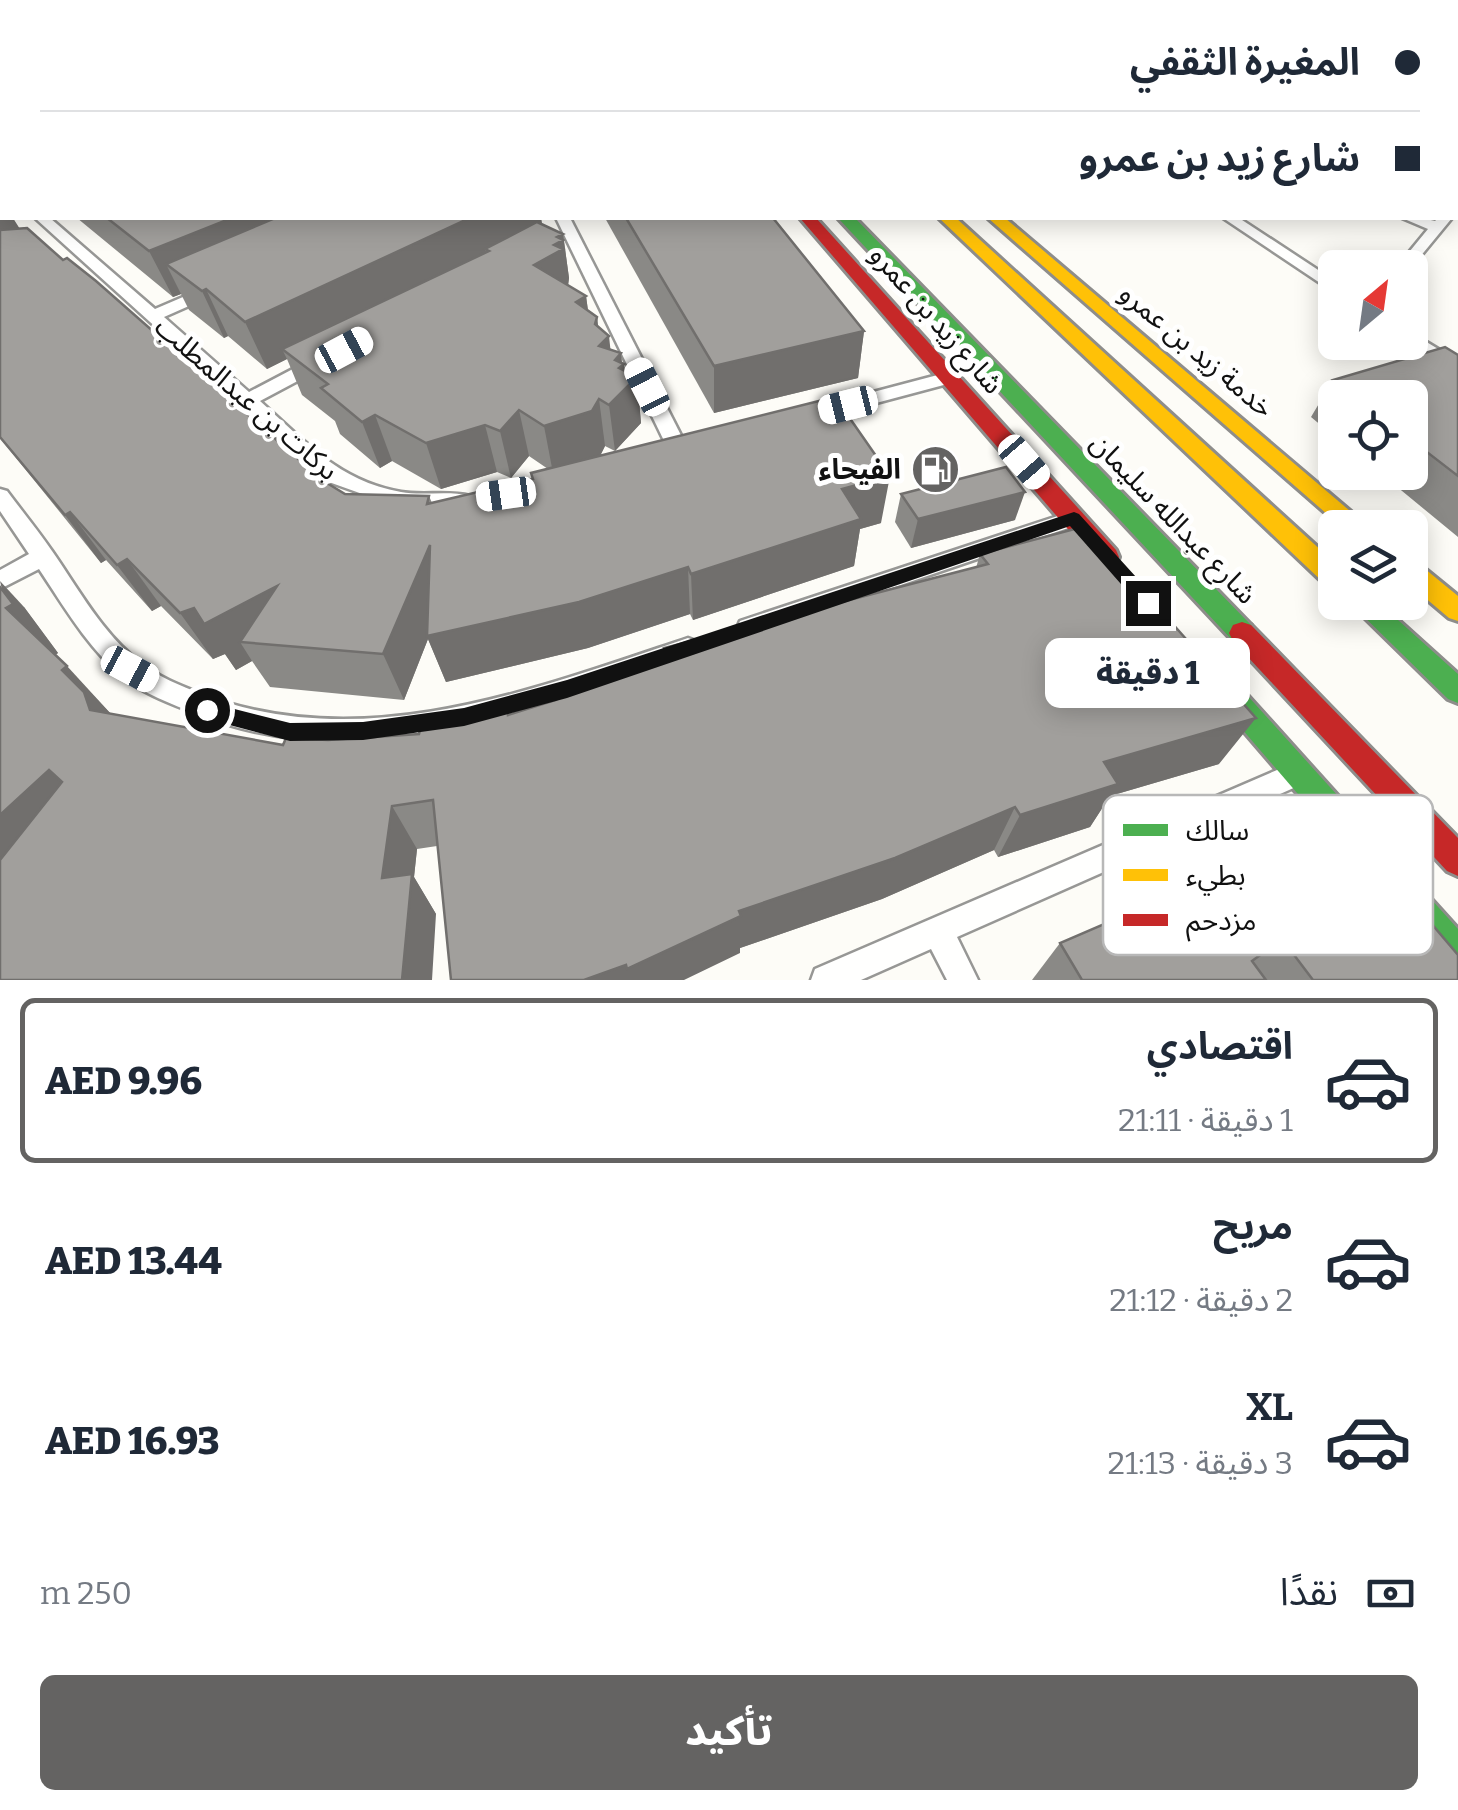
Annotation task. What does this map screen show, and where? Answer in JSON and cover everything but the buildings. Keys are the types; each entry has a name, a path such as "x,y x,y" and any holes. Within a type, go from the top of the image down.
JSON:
{"main road":[{"name":"شارع زيد بن عمرو","path":"810,220 1126,578"},
{"name":"شارع عبدالله سليمان","path":"848,220 1396,795"},
{"path":"949,220 1318,562"},
{"name":"خدمة زيد بن عمرو","path":"998,220 1339,510"},
{"path":"1428,586 1458,612"},
{"path":"1381,620 1458,691"},
{"path":"1206,668 1318,795"},
{"name":"شارع عبدالله سليمان","path":"1433,834 1458,860"},
{"path":"1433,926 1458,954"}],"street":[{"name":"بركات بن عبدالمطلب","path":"43,220 59,244 153,316 333,476 366,493 446,503 476,499"},
{"path":"1233,220 1318,277"},
{"path":"1418,250 1442,222"},
{"path":"552,241 566,225 678,449"},
{"path":"153,316 226,284"},
{"path":"1428,350 1458,369"},
{"path":"247,400 332,356"},
{"path":"804,416 949,378"},
{"path":"0,496 130,669 207,710 290,732 363,731 464,717 567,689 1074,518"},
{"path":"0,580 44,556"},
{"path":"1246,795 1298,772"},
{"path":"826,980 1103,858"},
{"path":"938,931 963,980"}],"traffic: fast":[{"path":"848,220 1242,633"},
{"path":"1381,620 1458,691"},
{"path":"1227,692 1318,795"},
{"path":"1433,926 1458,954"}],"traffic: slow":[{"path":"949,220 1318,562"},
{"path":"998,220 1338,510"},
{"path":"1428,586 1458,611"}],"traffic: jam":[{"path":"810,220 1107,557"},
{"path":"1242,633 1396,795"},
{"path":"1433,834 1458,860"}],"place":[{"name":"الفيحاء","path":"936,469"}],"route":[{"path":"207,710 290,732 363,731 464,717 567,689 1074,518 1148,603"}]}
